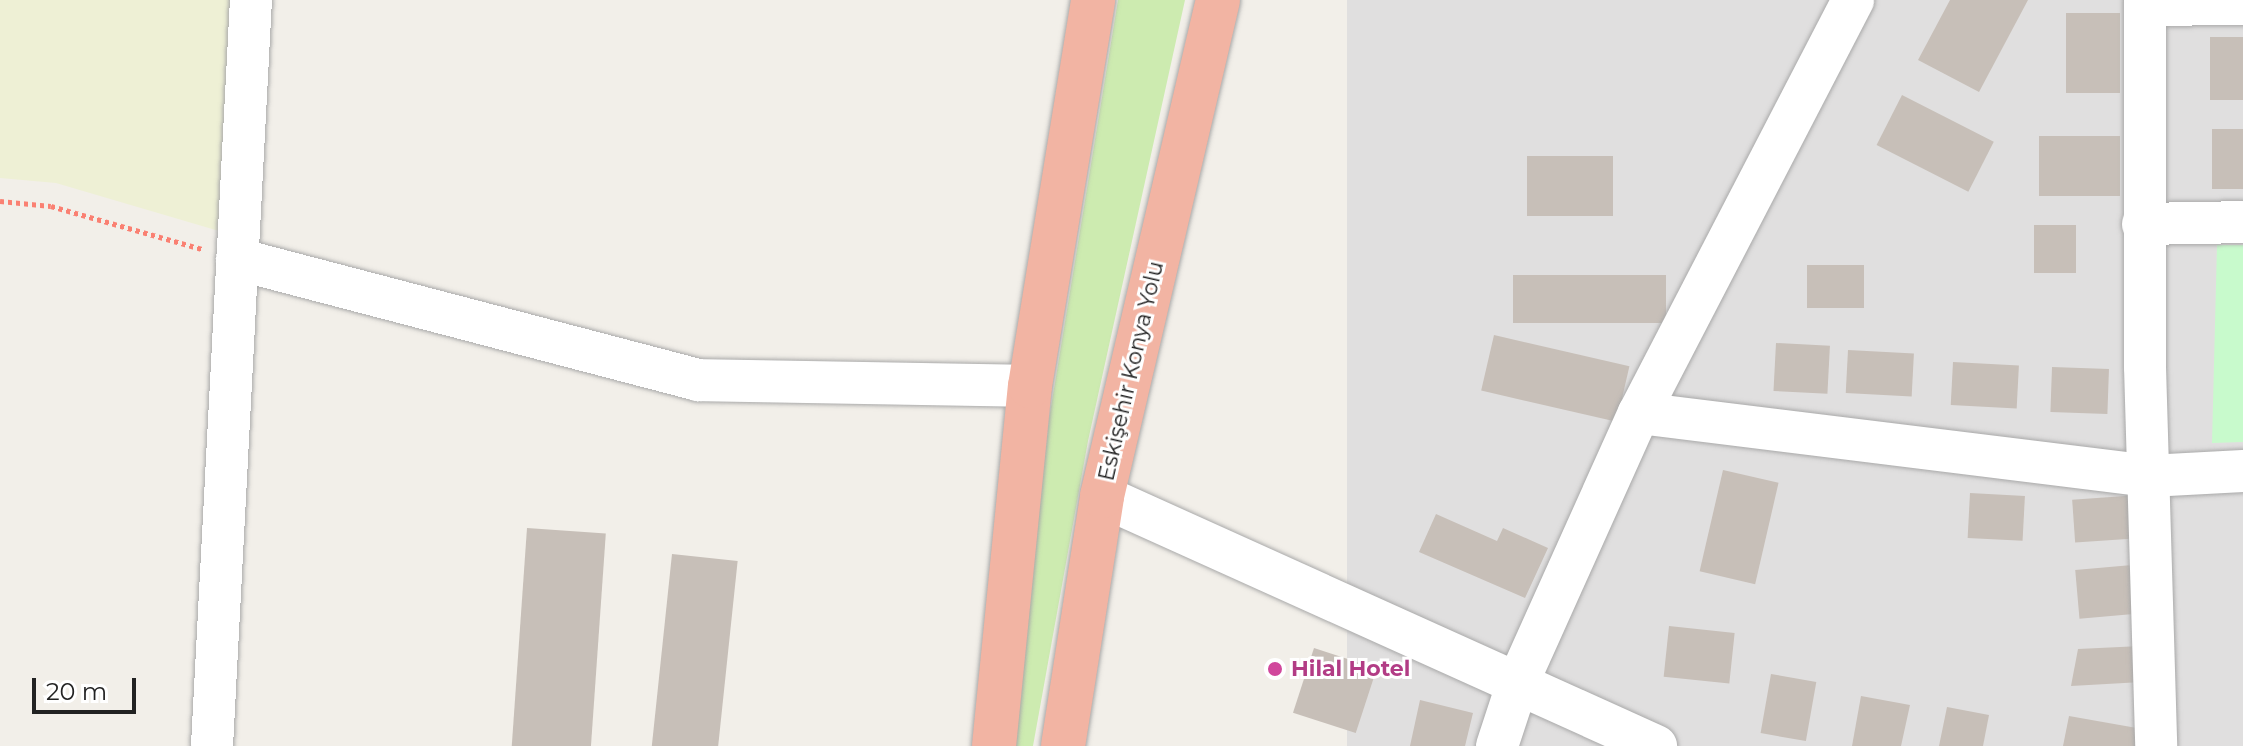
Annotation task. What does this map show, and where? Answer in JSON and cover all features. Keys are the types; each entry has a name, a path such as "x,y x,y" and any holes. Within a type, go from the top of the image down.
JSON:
{"highway":[{"path":"994,746 1030,386 1093,0"},
{"name":"Eskişehir Konya Yolu","path":"1063,746 1102,496 1218,0"}],"street":[{"path":"212,746 251,0"},
{"path":"1497,746 1518,682 1639,413 1853,0"},
{"path":"2156,746 2143,224 2145,3 2243,4"},
{"path":"2143,224 2243,222"},
{"path":"237,259 698,380 1030,386"},
{"path":"1639,413 2149,476 2243,471"},
{"path":"1102,496 1656,746"}],"path":[{"path":"0,201 51,206 237,259"}],"shaded area":[{"path":"1347,0 2243,0 2243,746 1347,746"}],"green space":[{"path":"0,0 234,0 219,231 56,183 0,178"},
{"path":"1118,0 1185,0 1088,441 1033,746 1013,746 1049,419"},
{"path":"2217,245 2243,245 2243,442 2212,443"}],"building":[{"path":"1950,0 2028,0 1979,92 1918,60"},
{"path":"2066,13 2120,13 2120,93 2066,93"},
{"path":"2210,37 2243,37 2243,100 2210,100"},
{"path":"1902,95 1994,142 1968,192 1877,145"},
{"path":"2212,129 2243,129 2243,189 2212,189"},
{"path":"2039,136 2120,136 2120,196 2039,196"},
{"path":"1527,156 1613,156 1613,216 1527,216"},
{"path":"2034,225 2076,225 2076,273 2034,273"},
{"path":"1807,265 1864,265 1864,308 1807,308"},
{"path":"1513,275 1666,275 1666,323 1513,323"},
{"path":"1494,335 1629,366 1617,422 1481,391"},
{"path":"1776,343 1830,346 1827,394 1773,391"},
{"path":"1848,350 1914,353 1912,396 1846,393"},
{"path":"1953,362 2019,365 2017,408 1951,405"},
{"path":"2052,367 2109,369 2107,414 2050,412"},
{"path":"1723,470 1779,483 1755,584 1700,571"},
{"path":"1970,493 2025,496 2023,541 1968,538"},
{"path":"2139,495 2142,538 2075,543 2072,500"},
{"path":"1436,514 1497,541 1503,528 1548,548 1525,598 1419,552"},
{"path":"527,528 606,534 591,746 512,746"},
{"path":"672,554 738,561 718,746 652,746"},
{"path":"2132,565 2136,614 2079,619 2075,570"},
{"path":"1669,626 1735,633 1729,684 1664,677"},
{"path":"2141,646 2142,682 2071,686 2078,649"},
{"path":"1314,648 1377,668 1356,733 1293,713"},
{"path":"1771,674 1816,682 1806,741 1761,733"},
{"path":"1861,696 1910,705 1901,746 1852,746"},
{"path":"1420,700 1473,713 1465,746 1410,746"},
{"path":"1947,707 1989,715 1983,746 1939,746"},
{"path":"2069,716 2148,730 2145,746 2063,746"}],"place":[{"name":"Hilal Hotel","path":"1275,669"}]}
